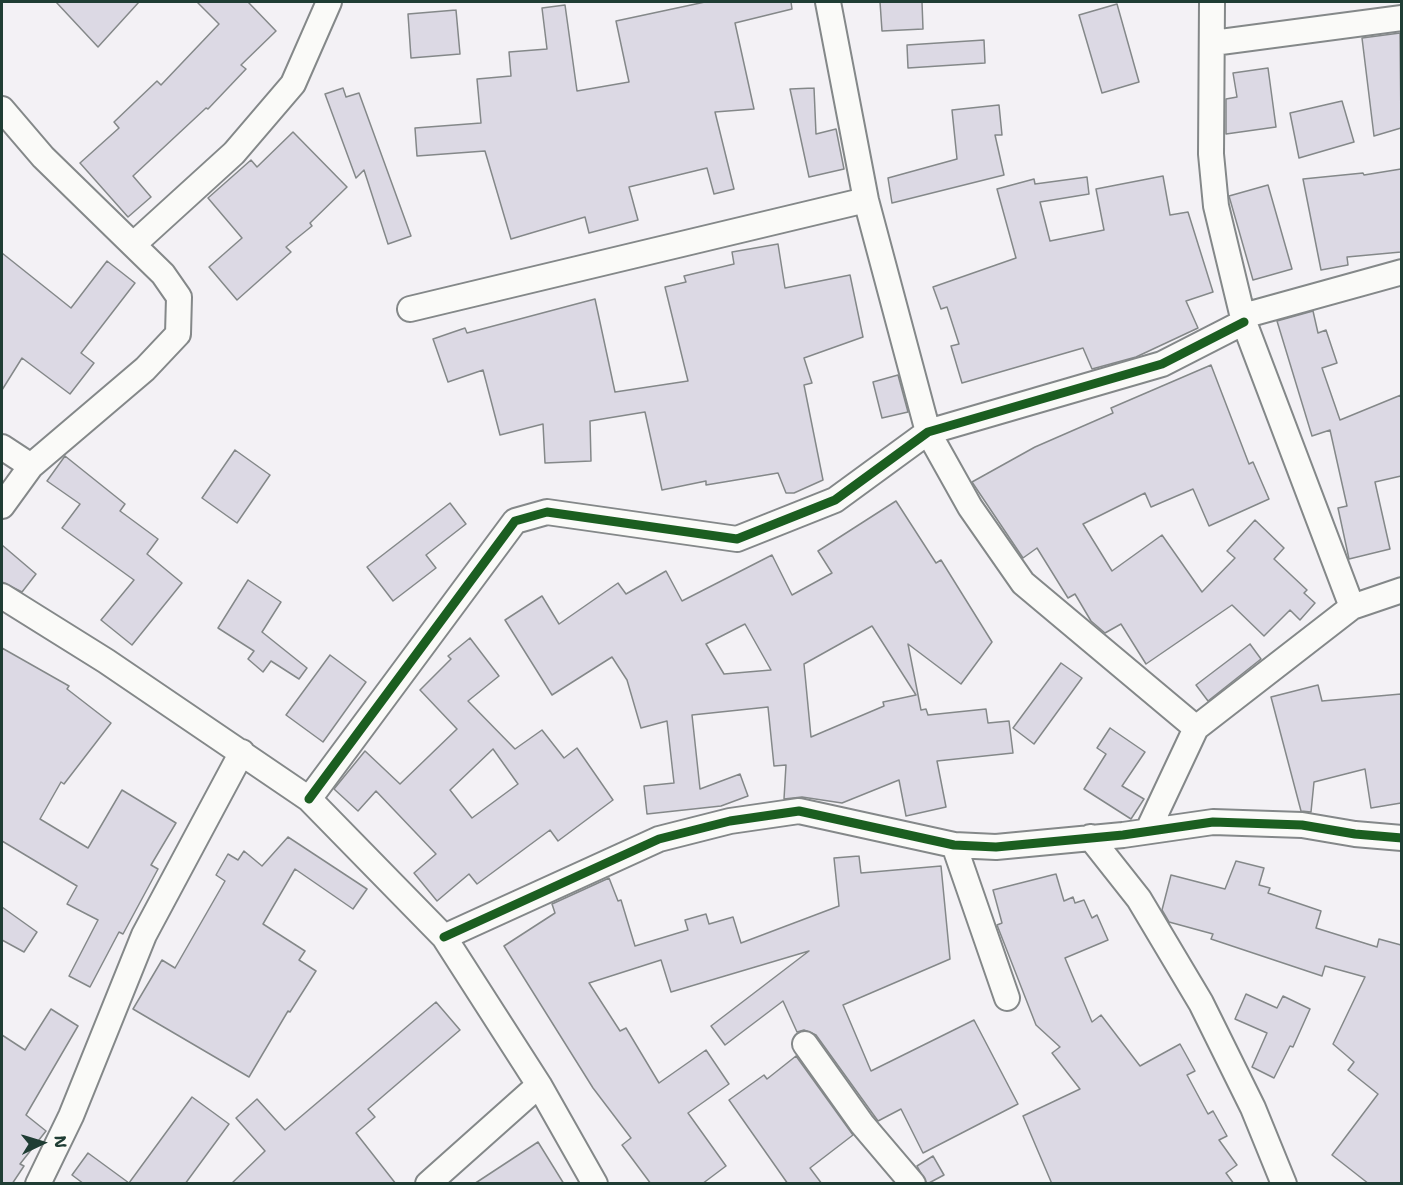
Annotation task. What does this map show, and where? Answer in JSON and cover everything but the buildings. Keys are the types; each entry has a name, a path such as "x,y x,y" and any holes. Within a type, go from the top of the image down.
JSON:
{"street":[{"path":"134,244 234,153 292,84 330,2"},
{"path":"828,2 866,200 928,432 970,507 1023,582 1196,728"},
{"path":"1212,2 1211,154 1216,206 1244,319 1352,607"},
{"path":"1213,43 1401,18"},
{"path":"2,109 43,157 163,274 178,297 178,334 145,369 31,466 2,506"},
{"path":"410,309 866,200"},
{"path":"309,799 515,521 547,512 737,539 835,500 928,432 1162,364 1244,319 1401,272"},
{"path":"2,447 31,466"},
{"path":"1148,830 1196,728 1352,607 1401,590"},
{"path":"2,596 106,661 309,799 444,937 539,1085 596,1184"},
{"path":"38,1184 71,1116 144,935 242,752"},
{"path":"444,937 659,839 730,821 799,811 954,845 996,847 1213,822 1302,825 1355,834 1401,838"},
{"path":"1090,837 1139,899 1201,1003 1253,1108 1284,1184"},
{"path":"954,845 1006,998"},
{"path":"805,1044 862,1124 913,1184"},
{"path":"428,1184 539,1085"}],"cycle path":[{"path":"309,799 515,521 547,512 737,539 835,500 928,432 1162,364 1244,322"},
{"path":"444,937 659,839 730,821 799,811 954,845 996,847 1123,835 1213,822 1302,825 1355,834 1402,838"}]}
